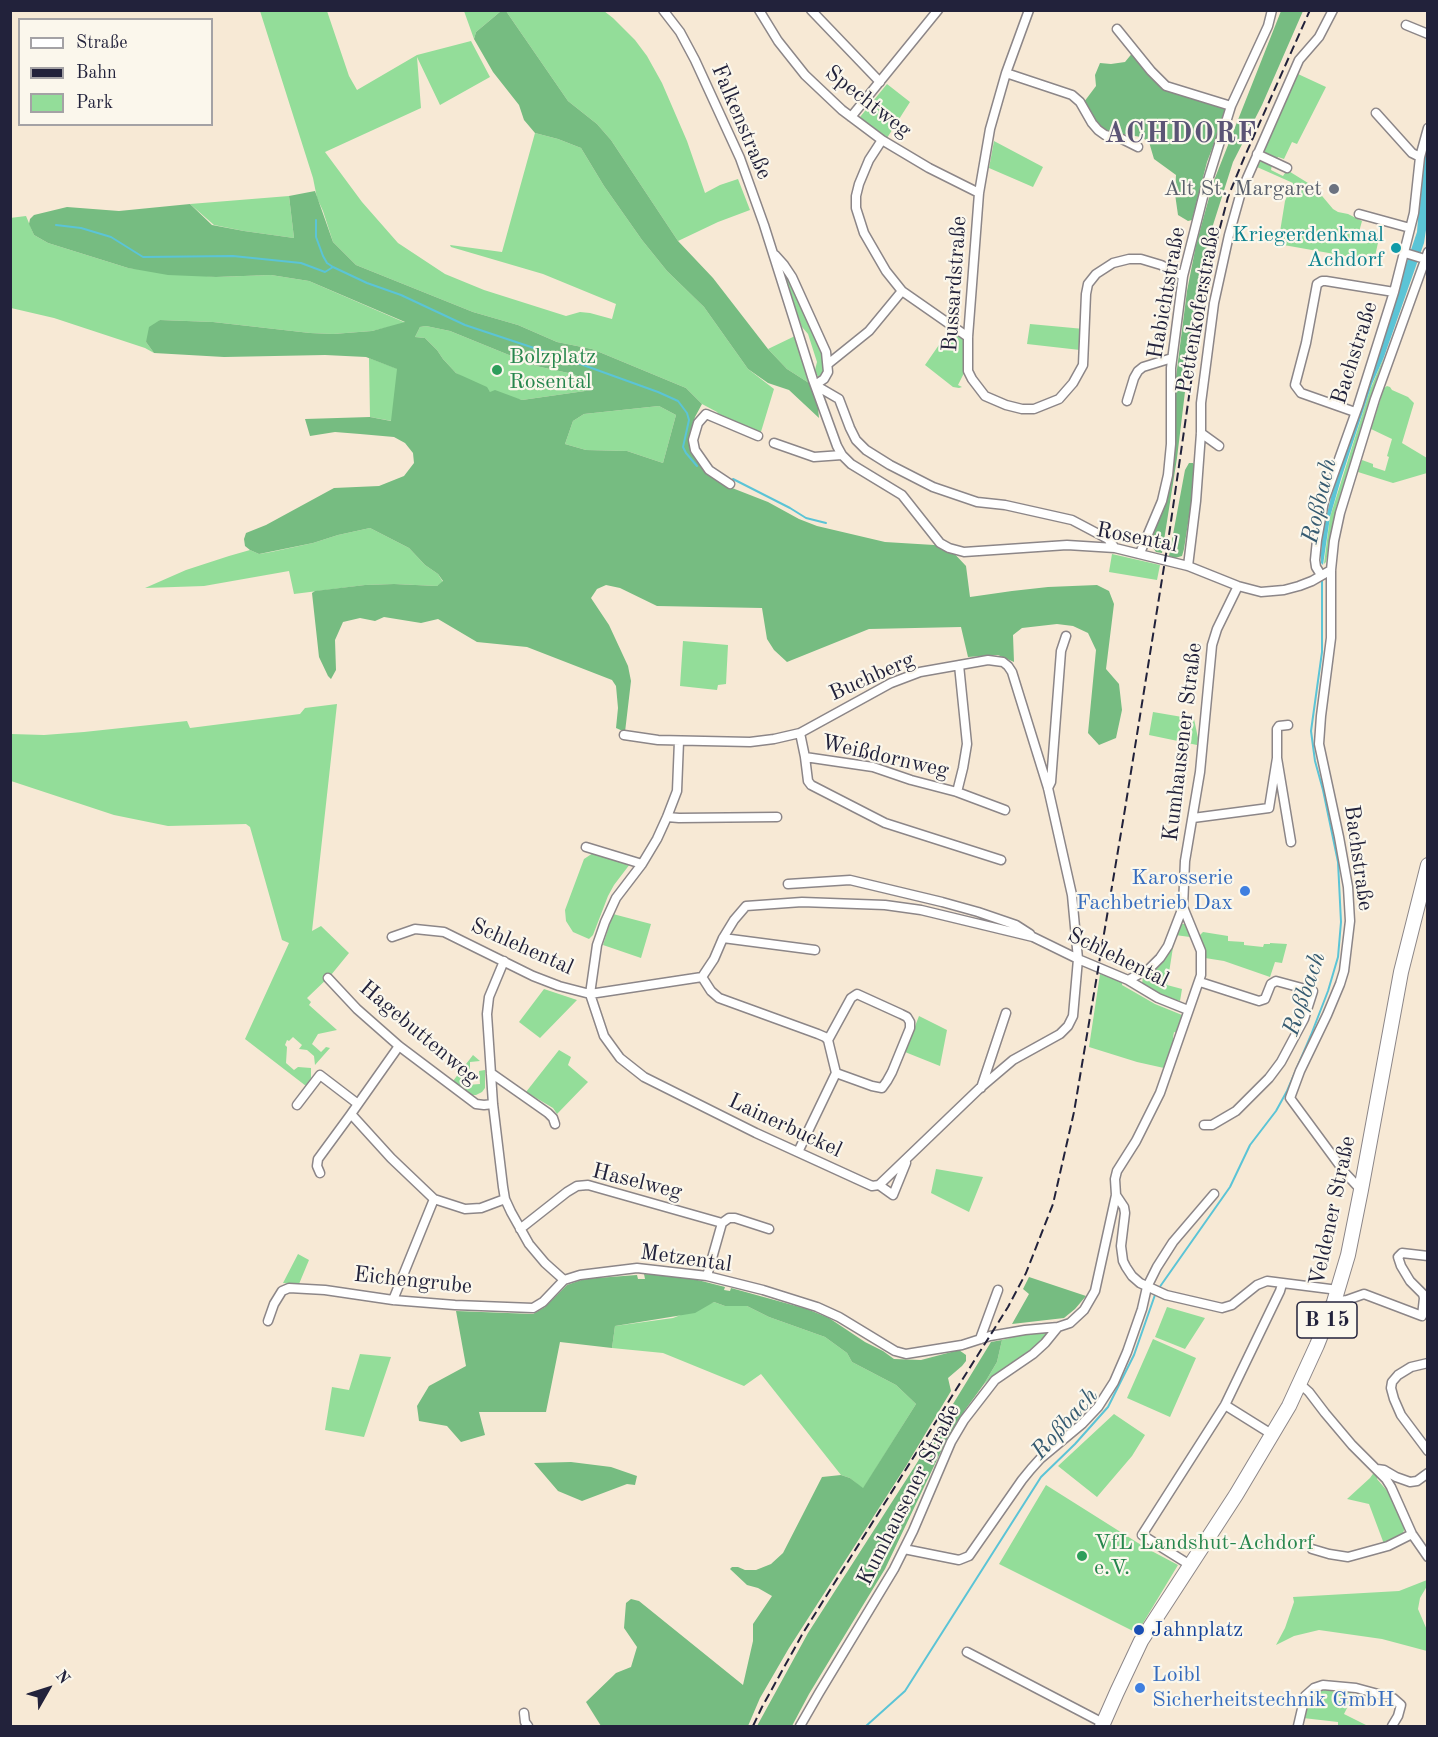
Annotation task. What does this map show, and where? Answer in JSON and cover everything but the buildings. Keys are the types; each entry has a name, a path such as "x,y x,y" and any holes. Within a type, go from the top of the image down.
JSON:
{"main road":[{"name":"Veldener Straße","path":"1102,1725 1141,1641 1273,1436 1300,1384 1336,1296 1348,1255 1401,972 1428,865"}],"street":[{"name":"Falkenstraße","path":"663,10 680,32 695,60 740,158 815,385 833,437 842,455 851,464 902,495 940,543"},
{"name":"Spechtweg","path":"759,10 778,41 805,75 833,103 882,141 979,193"},
{"path":"811,10 880,82"},
{"name":"Bussardstraße","path":"1029,10 1006,73 990,129 979,193 968,338 968,371 982,394 988,399 1005,405 1035,409 1059,399 1073,383 1083,365 1086,294 1088,284 1096,274 1113,263 1141,259 1184,276"},
{"name":"Habichtstraße","path":"1140,553 1162,501 1168,475 1171,444 1172,358 1184,276 1204,193 1231,106 1268,26 1272,10"},
{"name":"Pettenkoferstraße","path":"1188,566 1196,501 1201,404 1221,266 1241,192 1257,154 1299,60 1319,38 1333,10"},
{"path":"851,117 937,11"},
{"path":"1406,25 1428,34"},
{"path":"1117,29 1161,82 1172,88 1231,106"},
{"path":"1006,73 1072,95 1080,102 1098,130 1105,135 1122,139 1138,147"},
{"path":"1376,113 1412,153 1420,157"},
{"name":"Bachstraße","path":"1323,573 1360,446 1400,325 1419,256 1410,228 1414,213 1420,157 1428,128"},
{"path":"882,141 869,160 856,196 856,208 861,226 870,246 902,291 968,338"},
{"path":"1257,154 1287,168"},
{"path":"1359,214 1410,228"},
{"name":"Falkenstraße","path":"773,254 792,277 826,352 828,364"},
{"name":"Bachstraße","path":"1361,1190 1346,1174 1290,1098 1340,984 1344,971 1350,921 1348,887 1319,744 1331,638 1323,573 1315,560 1324,501 1394,292 1419,256"},
{"path":"1355,412 1301,393 1295,385 1306,343 1317,284 1326,281 1394,292"},
{"path":"902,291 869,331 828,364 828,372 824,379 815,385 839,399 856,440 866,450 890,465 933,487 977,502 1005,505 1072,520 1108,538 1115,548"},
{"path":"1127,400 1138,371 1143,367 1172,358"},
{"path":"730,484 709,470 695,450 693,440 698,423 706,414 758,436"},
{"path":"1201,433 1219,446"},
{"path":"774,443 814,457 842,455"},
{"name":"Rosental","path":"940,543 964,552 1067,545 1115,548 1188,566 1238,586 1261,591 1284,590 1312,581 1323,573"},
{"name":"Kumhausener Straße","path":"1128,980 1149,969 1160,958 1168,946 1184,907 1185,861 1206,723 1212,645 1217,629 1238,586"},
{"name":"Buchberg","path":"1048,788 1051,782 1061,651 1065,636"},
{"name":"Buchberg","path":"624,735 658,740 750,742 800,733 859,699 920,672 997,660 1008,666 1012,672 1048,788 1072,895 1078,959"},
{"name":"Weißdornweg","path":"957,792 967,744 959,665"},
{"path":"1269,808 1277,758 1277,729 1279,726 1288,725"},
{"path":"800,733 808,781 811,785 885,823 1001,860"},
{"path":"590,994 597,945 605,922 616,898 642,864 667,817 676,791 679,741"},
{"name":"Weißdornweg","path":"805,757 873,767 957,792 1005,810"},
{"path":"1277,758 1291,842"},
{"path":"1193,818 1286,806"},
{"path":"667,817 777,817"},
{"path":"586,847 642,864"},
{"name":"Schlehental","path":"788,884 850,880 978,912 1016,925 1032,937 1128,980 1158,998 1188,1010"},
{"name":"Schlehental","path":"392,937 415,929 444,932 533,976 590,994 702,977 714,959 723,938 740,911 746,906 802,902 885,905 921,910 1032,937"},
{"name":"Kumhausener Straße","path":"800,1726 885,1586 904,1549 951,1442 964,1420 995,1380 1033,1354 1058,1327 1078,1317 1092,1299 1116,1195 1117,1171 1136,1142 1160,1092 1200,982 1201,951 1184,907"},
{"path":"723,938 815,950"},
{"path":"907,1159 893,1195 879,1185 980,1088 1013,1060 1054,1038 1068,1026 1073,1016 1078,959"},
{"path":"504,961 489,997 487,1014 493,1104 505,1199 529,1244 564,1280"},
{"path":"702,977 711,992 719,998 825,1036 828,1040 836,1073 798,1152"},
{"name":"Hagebuttenweg","path":"328,978 357,1009 399,1046 476,1104 493,1104"},
{"path":"1200,982 1259,1001 1265,999 1274,981 1313,991 1304,1019 1281,1062 1269,1078 1236,1111 1212,1125 1204,1125"},
{"name":"Lainerbuckel","path":"590,994 604,1036 621,1058 644,1077 713,1113 872,1186 879,1185"},
{"path":"828,1040 851,998 857,994 907,1017 910,1022 910,1028 892,1072 882,1088 836,1073"},
{"path":"980,1088 1006,1013"},
{"path":"320,1173 317,1166 318,1159 399,1046"},
{"path":"490,1073 548,1113 555,1124"},
{"path":"297,1105 320,1075 357,1104"},
{"path":"351,1114 434,1199 465,1209 481,1208 505,1199"},
{"name":"Haselweg","path":"520,1229 567,1192 577,1186 588,1185 722,1223 729,1218 735,1218 769,1230"},
{"path":"904,1549 959,1560 969,1556 1022,1480 1040,1459 1082,1424 1102,1401 1114,1382 1127,1352 1157,1267 1173,1242 1214,1194"},
{"path":"1116,1195 1125,1213 1121,1246 1123,1262 1132,1276 1166,1295 1222,1308 1232,1305 1267,1281 1347,1300 1364,1294 1425,1317 1423,1294 1410,1281 1398,1257 1402,1253 1428,1256"},
{"path":"393,1300 434,1199"},
{"path":"707,1276 722,1223"},
{"name":"Metzental","path":"564,1280 580,1275 637,1268 707,1276 817,1307 895,1351 906,1354 962,1346 980,1339 1025,1330 1058,1327"},
{"name":"Eichengrube","path":"268,1321 282,1291 289,1288 325,1290 393,1300 533,1308 543,1302 564,1280"},
{"path":"1190,1565 1142,1534 1225,1405 1282,1284"},
{"path":"980,1339 998,1290"},
{"path":"1428,1362 1411,1367 1398,1375 1392,1382 1391,1388 1401,1415 1428,1451"},
{"path":"1300,1384 1391,1487 1412,1534 1428,1557"},
{"path":"1225,1405 1273,1436"},
{"path":"1377,1469 1410,1482 1417,1481 1428,1473"},
{"path":"1312,1549 1348,1557 1388,1546 1412,1534"},
{"path":"967,1652 1102,1725"},
{"path":"1298,1726 1305,1696 1314,1688 1323,1685 1356,1688 1393,1698 1401,1705 1392,1726"},
{"path":"524,1713 528,1726"}],"green space":[{"path":"260,11 327,11 349,76 357,90 417,55 471,41 490,77 440,105 417,57 421,108 325,152 362,202 398,243 445,274 484,290 566,316 580,312 612,319 616,304 543,274 450,245 502,252 535,133 581,148 604,186 642,240 667,271 704,307 748,369 774,389 760,435 719,415 702,404 686,388 592,349 557,342 518,325 473,312 356,265 333,242 317,198 313,178"},
{"path":"464,11 501,11 476,32 474,39"},
{"path":"501,11 506,11 568,101 597,124 611,140 678,241 713,278 768,349 787,369 809,383 817,398 819,418 789,390 768,383 748,369 704,307 667,271 642,240 604,186 581,148 535,133 524,120 519,105 493,72 474,39 476,32"},
{"path":"506,11 604,11 613,18 635,40 662,83 687,141 705,193 738,179 750,210 678,241 611,140 597,124 568,101"},
{"path":"1281,11 1303,11 1262,105 1233,162 1204,257 1162,553 1156,552 1151,545 1152,537 1167,500 1174,463 1176,377 1187,291 1196,245 1213,183"},
{"path":"1134,51 1161,82 1225,108 1226,113 1207,162 1192,220 1188,221 1178,215 1175,194 1176,175 1154,159 1149,142 1141,137 1110,132 1102,128 1096,123 1084,102 1096,86 1095,75 1100,63 1125,62"},
{"path":"1298,74 1326,87 1297,144 1292,142 1284,159 1278,157 1276,160 1266,155 1263,148"},
{"path":"887,84 910,102 887,138 860,117"},
{"path":"994,141 1043,167 1033,187 989,168"},
{"path":"1261,161 1272,165 1271,170 1283,176 1287,170 1317,190 1333,209 1362,221 1359,232 1366,234 1366,238 1370,239 1371,236 1379,238 1374,261 1278,244 1285,201 1293,183 1257,167"},
{"path":"315,191 333,242 356,265 473,312 518,325 557,342 592,349 686,388 702,404 695,417 690,445 727,486 768,502 817,526 885,542 934,545 950,549 966,566 970,597 1048,587 1097,585 1109,591 1114,604 1106,669 1119,684 1122,710 1116,738 1099,745 1088,733 1096,650 1088,633 1073,626 1057,624 1022,628 1013,635 1014,662 998,655 968,657 961,627 869,629 787,662 774,650 767,639 762,608 657,606 620,588 606,585 597,589 591,598 609,625 628,666 631,681 625,732 616,728 618,708 616,686 612,680 527,647 477,642 438,619 421,623 384,617 375,621 360,618 343,622 335,640 336,670 331,679 319,657 312,593 365,585 437,586 443,581 409,548 370,528 259,554 245,546 244,539 246,533 266,525 334,488 379,486 404,476 414,463 413,453 405,443 394,437 335,432 310,436 305,419 370,417 391,421 397,369 366,357 325,355 224,357 154,353 146,342 149,327 160,320 213,322 333,334 372,331 405,322 309,281 271,275 216,277 168,275 128,268 48,243 34,235 29,224 34,215 67,207 119,211 190,204 212,225 294,238 289,196","holes":["420,327 450,331 536,366 573,374 591,386 585,391 522,400 495,390 490,392 487,387 456,373 425,338 415,337","659,406 676,415 663,463 627,451 586,450 565,444 573,421 584,414"]},
{"path":"289,196 294,238 214,225 190,204"},
{"path":"26,216 34,235 48,243 128,268 216,277 271,275 309,281 406,323 372,331 333,334 213,322 160,320 146,342 154,353 54,318 11,308 10,218"},
{"path":"781,267 784,268 823,354 826,370 821,376 818,377 815,370 817,362 808,334 802,327"},
{"path":"1030,324 1084,329 1080,350 1027,344"},
{"path":"420,327 450,331 536,366 573,374 592,385 585,391 522,400 490,392 456,373 425,338 415,337"},
{"path":"950,329 963,339 964,373 958,385 962,387 959,388 953,387 925,365"},
{"path":"795,336 809,383 787,369 768,349"},
{"path":"1384,357 1336,509 1324,564 1330,517 1370,390"},
{"path":"369,358 398,369 392,421 370,417"},
{"path":"1387,386 1408,397 1414,403 1402,443 1427,458 1427,473 1393,483 1358,472 1362,460 1385,471 1392,439 1371,429 1384,388"},
{"path":"659,406 676,415 663,463 627,451 586,450 565,444 573,421 584,414"},
{"path":"1189,463 1195,466 1193,491 1184,549 1182,556 1175,558 1169,556 1185,470"},
{"path":"370,528 409,548 425,565 438,574 443,582 437,586 365,585 294,594 289,571 204,586 145,588 186,570 250,550 259,554 271,552"},
{"path":"1112,554 1160,565 1157,580 1109,572"},
{"path":"683,641 728,645 726,684 718,685 717,690 680,686"},
{"path":"337,704 312,931 321,926 349,953 331,975 307,998 311,1002 309,1005 337,1030 318,1034 312,1044 321,1052 326,1047 330,1048 315,1065 314,1056 307,1050 299,1049 302,1045 293,1037 287,1040 285,1045 287,1047 286,1063 294,1070 298,1067 311,1068 311,1078 306,1086 245,1039 289,943 282,940 250,827 246,824 168,826 114,815 11,781 11,734 44,735 187,721 190,728 300,714 305,708"},
{"path":"1153,712 1194,719 1197,745 1149,735"},
{"path":"593,853 630,864 614,885 593,935 589,939 573,932 566,921 565,910 584,859"},
{"path":"613,914 651,924 641,958 603,945"},
{"path":"1178,924 1185,924 1190,937 1175,935 1167,985 1182,989 1180,1001 1166,997 1142,984 1143,976"},
{"path":"1203,932 1228,936 1228,941 1244,942 1244,945 1263,947 1264,944 1270,943 1287,944 1282,963 1275,962 1270,977 1224,961 1205,958 1200,935"},
{"path":"1100,974 1122,982 1122,985 1155,1004 1182,1015 1177,1033 1174,1032 1173,1038 1175,1039 1164,1068 1089,1047"},
{"path":"544,989 577,1000 540,1038 519,1022"},
{"path":"919,1016 947,1030 940,1066 905,1052"},
{"path":"559,1050 571,1057 568,1065 588,1082 557,1114 553,1108 526,1092"},
{"path":"473,1055 480,1061 470,1062 470,1069 465,1070 467,1085 480,1084 479,1071 485,1070 485,1088 476,1095 471,1095 453,1081"},
{"path":"936,1169 983,1177 969,1212 931,1193"},
{"path":"298,1254 309,1260 299,1284 283,1283"},
{"path":"644,1274 686,1277 725,1287 724,1290 730,1291 731,1288 807,1309 829,1318 894,1359 921,1360 959,1350 966,1355 966,1361 948,1378 951,1391 906,1466 789,1648 760,1698 748,1726 601,1726 586,1702 616,1673 631,1667 637,1647 624,1628 626,1603 631,1599 639,1601 743,1685 753,1641 753,1624 772,1596 747,1585 730,1569 738,1567 745,1570 756,1570 771,1564 783,1553 822,1477 841,1475 850,1478 863,1488 916,1404 896,1385 852,1362 847,1353 825,1337 769,1317 747,1306 725,1306 714,1302 695,1313 615,1326 612,1348 560,1342 546,1412 479,1412 485,1435 461,1442 447,1426 419,1421 417,1406 429,1386 466,1366 456,1311 533,1314 545,1307 567,1285 584,1279 637,1275 638,1279 645,1279"},
{"path":"1029,1277 1086,1296 1064,1318 1012,1324 1029,1294 1023,1289"},
{"path":"714,1302 725,1306 747,1306 769,1317 825,1337 847,1353 852,1362 896,1385 916,1404 863,1489 850,1478 841,1475 761,1374 744,1386 663,1353 612,1348 615,1326 673,1318"},
{"path":"1167,1307 1205,1318 1185,1349 1155,1337"},
{"path":"1046,1330 1048,1334 1041,1342 984,1384 997,1362 1002,1340"},
{"path":"1153,1339 1196,1358 1170,1417 1127,1398"},
{"path":"1002,1340 997,1362 944,1445 885,1569 792,1726 757,1726 808,1633 991,1342"},
{"path":"360,1354 391,1357 364,1437 325,1430 332,1387 349,1390"},
{"path":"1114,1414 1145,1435 1132,1456 1097,1497 1058,1466"},
{"path":"571,1462 611,1467 637,1476 635,1485 627,1484 582,1501 558,1491 534,1463"},
{"path":"1375,1471 1379,1475 1377,1479 1397,1506 1405,1528 1402,1535 1384,1544 1369,1504 1347,1499"},
{"name":"VfL Landshut-Achdorf e.V.","path":"1046,1485 1146,1548 1178,1565 1137,1633 999,1564"},
{"path":"1427,1580 1418,1609 1427,1630 1427,1651 1382,1639 1319,1630 1294,1636 1276,1645 1285,1628 1294,1602 1293,1597 1399,1591"},
{"path":"1324,1690 1354,1694 1344,1714 1368,1726 1338,1726 1338,1722 1303,1718 1312,1698 1316,1693"}],"water":[{"path":"1427,136 1428,217 1424,243 1384,357 1372,384 1341,479 1330,517 1323,565 1321,553 1323,530 1331,497 1377,363 1376,353 1417,232 1423,154"}],"waterway":[{"path":"316,220 316,237 323,256 333,267 465,325 561,357 678,401 689,420 683,447 697,466"},
{"path":"56,225 81,228 111,237 143,257 233,256 301,263 325,272 333,267"},
{"path":"733,479 806,518 826,523"},
{"name":"Roßbach","path":"1159,1288 1230,1187 1250,1145 1276,1111 1287,1091 1328,991 1338,957 1341,922 1338,862 1315,761 1311,731 1322,652 1322,578"},
{"name":"Roßbach","path":"866,1726 905,1691 1041,1477 1108,1407 1134,1355 1156,1292"}],"railway":[{"path":"753,1726 803,1633 1008,1307 1026,1273 1053,1204 1074,1112 1125,809 1210,266 1228,197 1310,10"}],"place":[{"name":"Alt St. Margaret","path":"1334,189"},
{"name":"Kriegerdenkmal Achdorf","path":"1396,248"},
{"name":"Bolzplatz Rosental","path":"497,370"},
{"name":"Karosserie Fachbetrieb Dax","path":"1245,891"},
{"name":"VfL Landshut-Achdorf e.V.","path":"1082,1556"},
{"name":"Jahnplatz","path":"1139,1630"},
{"name":"Loibl Sicherheitstechnik GmbH","path":"1140,1688"}],"district":[{"name":"ACHDORF","path":"1181,135"}]}
